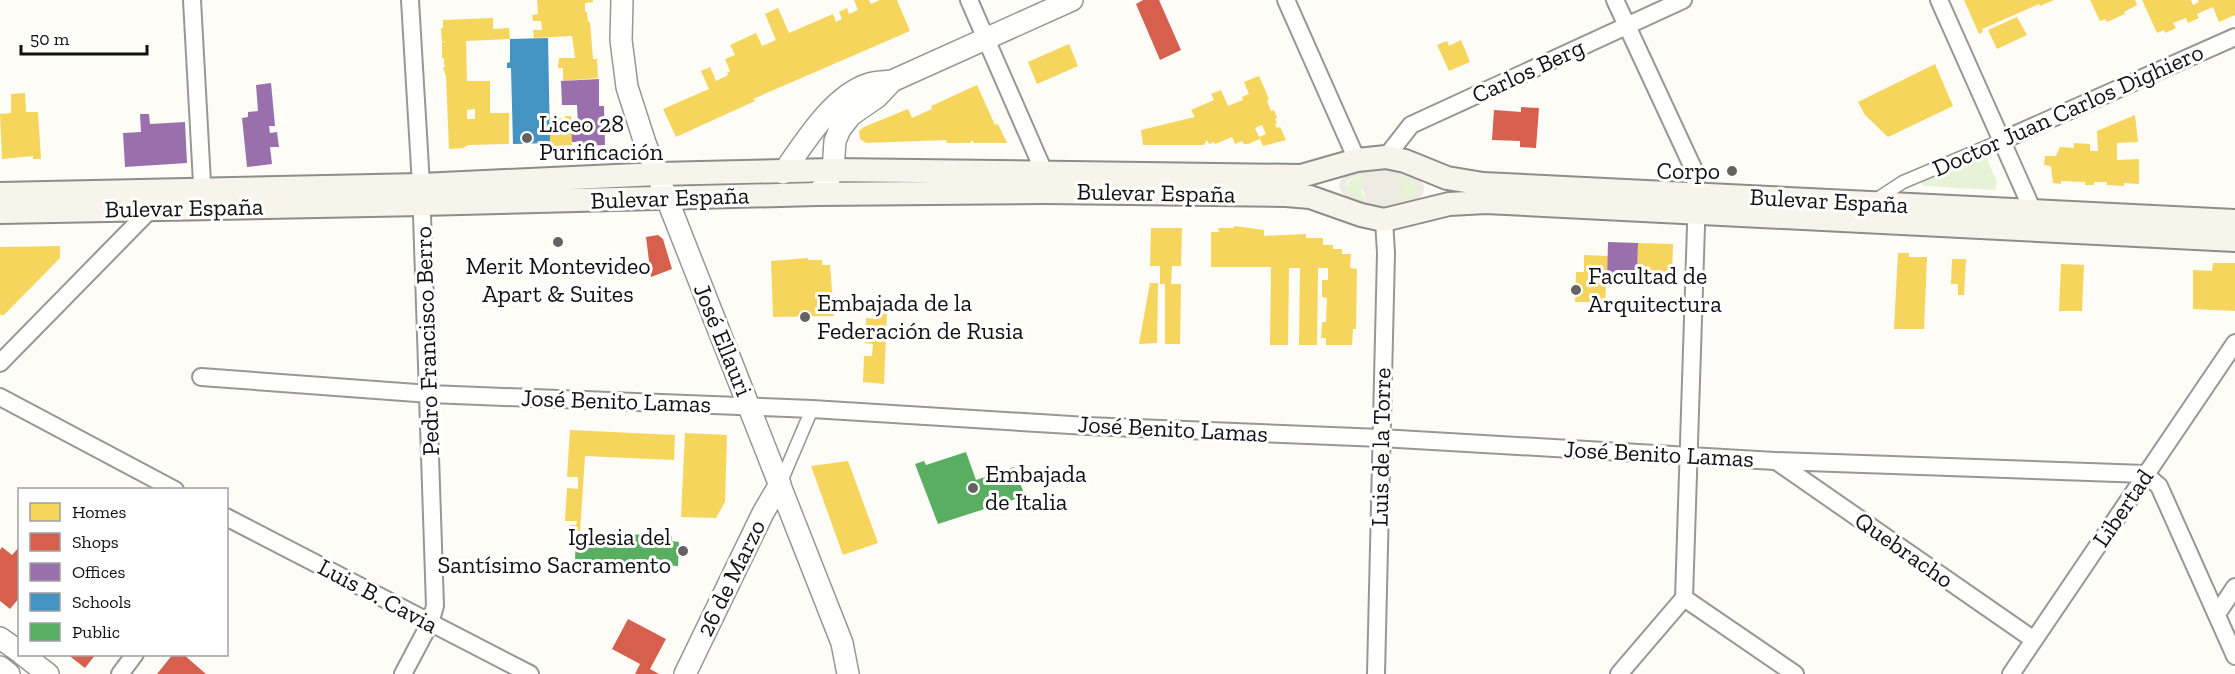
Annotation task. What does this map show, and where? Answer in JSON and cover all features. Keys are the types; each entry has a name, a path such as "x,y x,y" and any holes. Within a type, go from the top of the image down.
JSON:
{"main road":[{"name":"Bulevar España","path":"0,194 203,199 422,194 667,198 817,194 1046,183 1301,176 1347,163 1386,157 1404,160 1447,178 1482,184 1697,204 2032,221 2235,221"},
{"path":"1338,206 1332,188 1332,176 1347,163"},
{"name":"Bulevar España","path":"422,194 658,174 783,173 833,170 1310,197 1361,215 1384,220 1455,204 1486,202 1870,203 2235,240"},
{"path":"1425,170 1431,195 1426,210"},
{"name":"Bulevar España","path":"0,212 151,209 203,199"}],"street":[{"path":"192,0 203,199"},
{"name":"Pedro Francisco Berro","path":"403,674 430,623 435,606 422,194 410,0"},
{"name":"José Ellauri","path":"622,0 621,40 627,87 667,198 842,644 848,674"},
{"path":"969,0 1046,183"},
{"path":"783,173 816,125 860,88 892,81 1072,0"},
{"path":"1286,0 1347,163"},
{"path":"1615,0 1694,170 1697,204 1684,598 1619,674"},
{"name":"Carlos Berg","path":"1386,157 1411,125 1683,0"},
{"path":"1939,0 2003,140 2032,221"},
{"name":"Doctor Juan Carlos Dighiero","path":"1870,203 1903,182 2235,37"},
{"path":"817,194 827,183 833,170 835,141 840,129 851,115 877,97 892,81"},
{"path":"0,363 151,209"},
{"name":"Luis de la Torre","path":"1376,674 1386,253 1384,220"},
{"name":"Libertad","path":"2011,674 2235,343"},
{"name":"José Benito Lamas","path":"201,377 429,394 812,409 1087,426 1381,438 1775,461 2145,474"},
{"path":"0,397 173,488"},
{"path":"780,484 812,409"},
{"name":"Quebracho","path":"1775,461 2034,640"},
{"path":"2145,474 2159,486 2235,656"},
{"name":"26 de Marzo","path":"685,674 780,484"},
{"name":"Luis B. Cavia","path":"229,523 530,674"},
{"path":"2217,614 2235,587"},
{"path":"1684,598 1795,674"},
{"path":"0,638 18,651"},
{"path":"25,656 48,674"},
{"path":"120,674 134,656"},
{"path":"0,667 9,674"}],"green space":[{"path":"1984,152 1997,182 1995,190 1924,186 1922,184 1922,181 1956,162"},
{"path":"1367,174 1361,191 1366,201 1358,199 1346,190 1346,186 1350,180"},
{"path":"1397,175 1413,182 1418,187 1418,193 1393,204"}],"shaded area":[{"path":"1364,167 1394,168 1419,179 1424,186 1423,195 1413,203 1380,209 1368,207 1348,199 1341,191 1339,186 1341,179","holes":["1366,174 1361,184 1366,201 1346,190 1347,181","1397,176 1413,182 1418,188 1418,193 1394,203 1402,193 1402,186"]}],"building: Homes":[{"path":"537,0 593,0 593,2 585,3 585,12 590,22 593,59 597,59 598,78 563,81 563,68 558,68 559,58 575,58 572,36 534,38 533,30 542,30 541,21 533,21 532,15 538,14"},
{"path":"854,0 869,0 871,4 880,0 897,0 910,31 753,99 755,101 676,137 663,109 709,89 701,71 710,67 716,81 728,75 730,71 725,59 735,55 730,45 756,33 762,46 776,40 765,14 778,8 789,33 833,14 836,22 842,19 839,12 847,8 849,14 858,10"},
{"path":"1964,0 2054,0 2040,6 2039,4 1982,29 1983,32 1979,34"},
{"path":"2090,0 2135,0 2137,5 2124,12 2125,14 2107,22 2105,19 2100,21"},
{"path":"2142,0 2191,0 2193,5 2199,2 2198,0 2235,0 2235,15 2219,22 2213,7 2197,14 2199,18 2188,23 2186,18 2173,23 2176,28 2165,33 2164,30 2157,33"},
{"path":"2017,17 2027,35 1997,49 1988,30"},
{"path":"493,18 493,29 509,28 510,39 466,41 467,81 490,81 490,113 509,113 509,144 468,145 463,148 449,149 446,76 443,68 446,65 442,58 442,43 445,41 442,42 443,20","holes":["475,109 475,119 467,119 467,110"]},
{"path":"1461,40 1470,62 1449,71 1437,45 1447,41 1449,46"},
{"path":"1069,44 1078,66 1037,84 1028,62"},
{"path":"1935,64 1953,106 1888,137 1865,115 1858,102"},
{"path":"1259,76 1269,99 1267,101 1271,111 1274,110 1277,118 1275,124 1277,128 1280,127 1286,140 1263,146 1260,139 1248,144 1242,141 1235,144 1232,137 1215,144 1214,142 1209,144 1207,140 1204,145 1143,145 1141,130 1195,117 1191,110 1214,100 1211,94 1221,90 1228,106 1243,100 1242,97 1249,94 1244,82","holes":["1262,125 1266,134 1259,137 1255,128"]},
{"path":"977,85 995,125 998,124 1007,143 974,143 972,140 970,143 947,143 946,140 866,143 860,139 859,131 864,127 908,109 912,118 932,109 931,106"},
{"path":"25,93 26,112 38,112 41,159 33,159 33,156 2,159 0,114 11,113 11,94"},
{"path":"2135,115 2138,142 2117,143 2117,160 2139,159 2139,184 2124,183 2124,186 2107,185 2107,182 2094,182 2094,185 2085,185 2085,182 2053,183 2051,166 2044,165 2045,156 2056,156 2060,147 2074,148 2074,143 2090,144 2090,151 2098,151 2097,131"},
{"path":"565,116 571,116 572,145 550,146 550,118 565,118"},
{"path":"1234,226 1264,230 1264,236 1306,234 1306,238 1323,238 1323,245 1333,245 1333,249 1342,249 1342,254 1351,254 1350,268 1357,269 1356,329 1353,329 1352,345 1326,345 1326,338 1321,338 1322,322 1326,322 1327,298 1322,297 1322,280 1328,280 1328,268 1318,268 1317,345 1299,345 1300,268 1289,268 1288,345 1270,345 1271,267 1211,267 1211,232 1219,232 1218,228 1234,228"},
{"path":"1151,228 1182,228 1181,266 1172,266 1171,284 1181,284 1180,344 1165,344 1165,284 1160,284 1160,266 1150,266"},
{"path":"1638,243 1673,244 1672,277 1637,275"},
{"path":"60,246 60,258 4,315 0,315 0,247"},
{"path":"1898,253 1909,253 1909,257 1927,257 1924,329 1894,329"},
{"path":"1584,255 1608,256 1605,302 1575,302 1576,272 1584,272"},
{"path":"808,258 808,260 822,260 822,265 830,265 834,316 773,317 771,261"},
{"path":"1952,259 1966,259 1964,295 1958,295 1958,284 1951,284"},
{"path":"2213,263 2235,263 2235,311 2193,309 2193,270 2212,271"},
{"path":"2061,264 2084,265 2082,311 2059,311"},
{"path":"1150,283 1158,283 1157,343 1139,344"},
{"path":"879,310 887,311 884,384 863,382 864,356 872,356 873,344 865,343 866,318 879,319"},
{"path":"570,430 675,435 674,460 585,456 580,533 576,532 570,530 570,525 576,525 577,521 565,521 567,488 578,489 578,477 567,477"},
{"path":"685,433 727,435 725,502 716,518 681,517"},
{"path":"848,461 878,543 843,555 811,466"}],"building: Shops":[{"path":"1143,0 1159,0 1181,50 1160,60 1136,4"},
{"path":"1521,107 1539,108 1536,148 1520,147 1520,141 1492,140 1494,110 1521,112"},
{"path":"658,235 663,239 672,269 651,277 646,237"},
{"path":"2,547 12,555 18,548 18,599 10,609 0,601 0,550"},
{"path":"628,619 666,639 650,669 659,674 635,674 640,664 612,649"},
{"path":"70,656 94,656 85,668"},
{"path":"171,656 185,656 206,674 157,674"}],"building: Offices":[{"path":"599,79 599,106 604,106 605,145 578,146 578,142 572,142 571,124 578,124 577,105 562,105 561,81"},
{"path":"271,83 275,126 269,126 270,133 277,132 279,147 270,147 272,164 247,167 242,118 248,117 248,112 258,111 256,85"},
{"path":"140,114 149,114 150,124 185,122 187,163 125,167 123,133 141,132"},
{"path":"1608,242 1638,243 1637,279 1607,278"}],"building: Schools":[{"path":"548,38 550,143 513,144 511,68 507,68 507,63 510,62 510,39"}],"building: Public":[{"name":"Embajada de Italia","path":"966,452 976,480 1014,467 1025,496 938,524 915,464 924,461 926,465"},
{"path":"576,532 672,536 672,541 679,542 678,566 575,562"}],"place":[{"name":"Liceo 28 Purificación","path":"527,138"},
{"name":"Corpo","path":"1732,171"},
{"name":"Merit Montevideo Apart & Suites","path":"558,242"},
{"name":"Facultad de Arquitectura","path":"1576,290"},
{"name":"Embajada de la Federación de Rusia","path":"805,317"},
{"name":"Embajada de Italia","path":"973,488"},
{"name":"Iglesia del Santísimo Sacramento","path":"683,551"}]}
